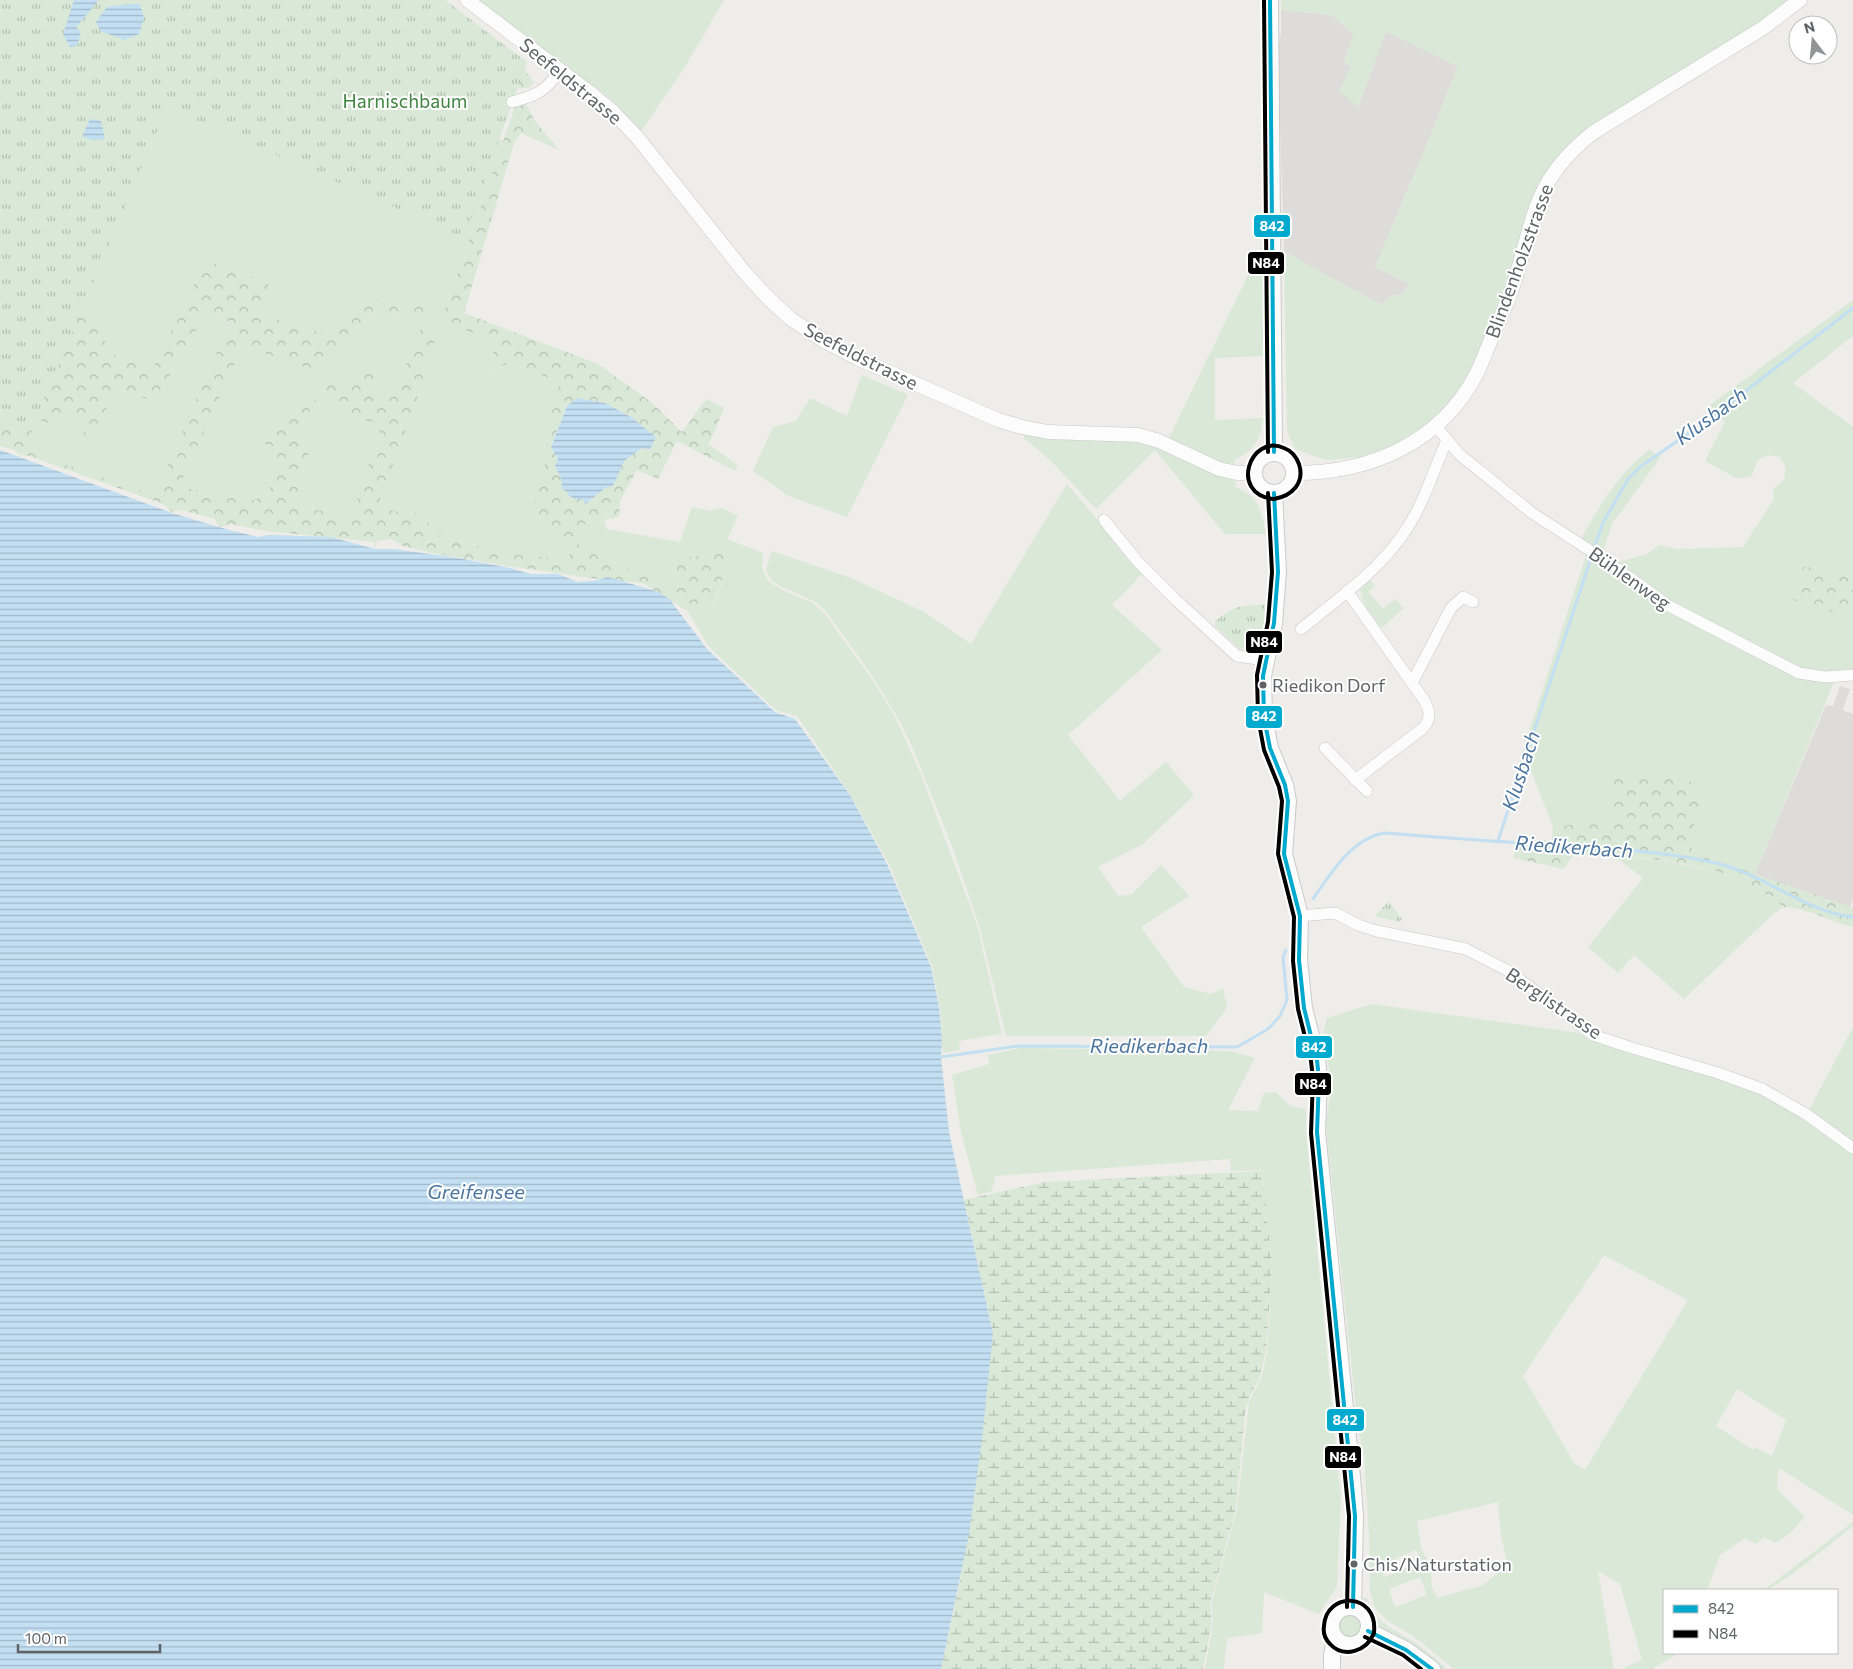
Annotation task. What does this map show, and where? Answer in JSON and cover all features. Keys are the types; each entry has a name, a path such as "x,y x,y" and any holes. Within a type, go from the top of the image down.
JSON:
{"main road":[{"path":"1270,0 1274,452"},
{"path":"1274,452 1287,456 1294,467 1295,473 1291,485 1280,492 1274,493 1262,489 1255,480 1254,474 1255,467 1262,456 1274,452"},
{"path":"1274,493 1278,572 1274,623 1265,660 1262,690 1265,724 1271,753 1287,794 1288,820 1284,854 1300,916 1299,960 1302,993 1305,1016 1320,1079 1317,1122 1319,1153 1352,1487 1355,1554 1353,1607"},
{"path":"1353,1607 1362,1611 1366,1616 1368,1631 1362,1641 1352,1646 1341,1643 1330,1630 1330,1625 1334,1615 1342,1608 1353,1607"},
{"path":"1368,1631 1406,1650 1432,1669"},
{"path":"1332,1669 1332,1655 1341,1643"},
{"path":"1341,1643 1343,1669"}],"street":[{"name":"Seefeldstrasse","path":"467,0 607,107 637,137 745,274 791,319 824,341 857,358 998,420 1048,432 1138,435 1160,441 1219,469 1254,474"},
{"name":"Blindenholzstrasse","path":"1295,473 1330,471 1362,465 1398,451 1435,426 1458,402 1477,373 1512,289 1533,213 1540,196 1560,162 1575,146 1594,132 1763,28 1800,0"},
{"path":"512,102 537,95 546,88 560,70"},
{"name":"Bühlenweg","path":"1435,426 1460,454 1532,513 1611,564 1675,609 1799,673 1825,677 1853,675"},
{"path":"1301,629 1380,562 1407,529 1447,440"},
{"path":"1104,520 1138,562 1237,656 1265,660"},
{"path":"1347,591 1428,706 1430,714 1428,721 1422,729 1355,780"},
{"path":"1412,683 1441,631 1451,608 1463,596 1473,602"},
{"path":"1325,748 1367,791"},
{"name":"Berglistrasse","path":"1300,916 1335,913 1358,925 1377,931 1466,949 1510,972 1593,1035 1718,1073 1762,1089 1806,1114 1853,1148"}],"shaded area":[{"path":"1281,10 1332,15 1354,34 1344,63 1351,66 1358,107 1386,31 1458,66 1375,267 1409,284 1403,294 1390,296 1382,305 1284,251 1278,52 1281,32"},
{"path":"1840,686 1850,689 1843,710 1853,714 1853,898 1850,908 1755,874 1826,705 1833,706"}],"green space":[{"name":"Harnischbaum","path":"0,0 445,0 527,62 464,238 167,107 31,430 0,419"},
{"path":"150,0 442,0 518,60 534,83 528,88 516,88 501,96 511,71 456,33 400,118 371,122 297,100 216,72 195,73 180,69 73,308 101,323 108,352 153,368 206,261 269,282 261,315 329,335 367,296 402,305 418,304 436,299 440,303 430,317 391,312 374,313 367,317 317,371 243,346 179,487 255,500 269,492 279,449 262,443 269,428 283,429 292,415 312,399 319,402 303,419 298,441 310,446 294,506 352,516 382,423 346,418 340,405 323,394 331,378 352,383 362,368 381,377 375,395 393,397 422,326 439,329 414,409 378,506 408,515 418,512 439,535 487,549 518,555 570,559 567,540 541,519 532,492 543,482 551,416 560,382 508,363 487,374 495,348 485,337 444,323 443,315 515,107 526,104 535,121 559,150 521,133 514,143 464,313 598,364 651,402 682,432 706,399 724,408 709,444 738,466 735,471 677,441 658,479 637,470 620,501 619,517 585,523 577,543 588,551 613,563 679,586 675,559 723,553 729,561 712,610 686,610 643,583 589,578 437,554 403,546 391,539 377,541 376,549 374,542 266,531 230,524 219,528 215,519 181,510 172,512 163,504 29,456 20,455 15,450 0,446 0,280 6,282 15,265 0,253 6,239 64,260 98,185 84,178 77,181 64,176 0,124 0,78 26,102 14,118 74,138 137,150 142,125 128,115 121,76 147,30","holes":["207,312 230,322 155,495 25,451 36,419 61,427 68,403 84,422 83,442 90,443 93,432 116,392 154,400","577,398 605,403 631,417 656,437 650,450 642,448 624,461 613,485 605,488 586,504 582,499 568,496 566,490 562,489 561,478 555,466 558,459 551,446 567,406"]},
{"path":"467,0 724,0 683,70 637,137"},
{"path":"1281,0 1800,0 1560,162 1477,373 1430,423 1394,445 1362,457 1326,460 1295,449 1287,431 1284,251 1382,305 1390,296 1403,294 1409,284 1375,267 1458,66 1386,32 1358,107 1339,91 1351,66 1344,63 1353,34 1332,15 1281,10"},
{"path":"180,69 410,105 503,141 443,315 444,323 485,337 495,348 488,374 508,363 560,382 547,450 541,519 567,540 570,559 518,555 487,549 439,535 418,512 408,515 378,506 414,409 439,329 423,326 393,398 375,395 352,383 323,394 340,405 347,418 382,423 352,516 294,506 310,446 298,441 303,419 319,402 287,421 283,429 269,428 262,443 279,449 269,492 255,500 179,487 243,346 317,371 367,317 382,311 411,316 436,299 418,304 402,305 367,296 330,335 261,315 206,261 153,368 108,352 101,323 73,308"},
{"path":"1267,236 1269,349 1264,356 1215,358 1215,420 1263,418 1258,438 1252,448 1235,459 1234,465 1214,460 1169,438"},
{"path":"1853,300 1853,336 1793,383 1853,427 1853,675 1836,677 1755,874 1686,846 1702,804 1613,820 1553,827 1532,773 1519,763 1588,549 1579,543 1594,516 1609,492 1627,470 1650,449 1660,458 1612,524 1601,557 1611,564 1647,554 1659,545 1678,549 1743,547 1774,499 1773,489 1784,480 1786,468 1780,457 1768,455 1758,460 1751,477 1736,478 1705,461 1725,422 1710,405"},
{"path":"207,312 230,323 155,496 25,451 36,418 67,403 84,422 83,442 90,443 93,432 116,392 154,400"},
{"path":"862,375 908,395 847,517 789,496 753,471 773,427 796,421 810,398 847,416"},
{"path":"1024,432 1140,440 1170,450 1209,471 1235,481 1236,487 1255,500 1261,511 1266,534 1225,534 1155,450 1096,509 1052,462 1024,438"},
{"path":"1067,484 1143,573 1112,605 1162,650 1068,735 1120,801 1166,762 1194,795 1143,844 1098,867 1118,896 1131,895 1161,865 1189,896 1141,927 1184,987 1211,994 1223,988 1227,1008 1206,1036 1006,1036 979,925 952,846 912,746 898,718 871,674 826,611 816,602 771,580 766,570 772,551 851,578 922,611 971,644"},
{"path":"692,507 711,511 722,508 738,516 727,539 763,553 762,569 769,582 786,592 813,603 824,613 875,684 895,717 920,772 977,925 1002,1034 959,1041 960,1050 943,1053 940,1007 932,966 889,864 850,794 797,716 776,710 709,647 687,610 713,610 729,561 724,553 675,559 679,586 613,563 588,551 577,543 585,523 604,520 607,529 680,542"},
{"path":"1803,567 1817,568 1853,577 1853,611 1851,608 1841,607 1831,612 1817,606 1793,600"},
{"path":"1370,580 1375,586 1368,592 1383,609 1395,599 1404,608 1382,628 1368,610 1361,595 1360,590"},
{"path":"1265,604 1262,636 1254,652 1242,651 1215,626 1215,621 1233,609 1241,606"},
{"path":"1686,775 1695,788 1702,804 1686,846 1755,874 1853,908 1853,927 1801,909 1783,907 1761,891 1737,879 1711,870 1684,864 1628,857 1574,854 1564,869 1514,858 1516,837 1552,841 1553,827 1613,820 1611,776"},
{"path":"1614,856 1681,864 1725,874 1765,893 1783,907 1772,915 1684,999 1634,955 1618,973 1588,947 1643,878"},
{"path":"1389,901 1402,919 1399,922 1375,916"},
{"path":"1372,1004 1593,1035 1768,1085 1808,1112 1853,1027 1853,1515 1779,1468 1778,1490 1805,1517 1790,1533 1775,1543 1764,1537 1756,1544 1745,1538 1720,1555 1707,1589 1663,1589 1663,1654 1677,1654 1652,1669 1621,1669 1642,1660 1620,1584 1598,1571 1614,1669 1454,1669 1412,1635 1389,1622 1375,1608 1370,1591 1369,1534 1364,1457 1358,1427 1326,1125 1332,1081 1322,1039 1327,1018","holes":["1604,1255 1688,1300 1585,1470 1574,1463 1523,1376","1737,1389 1786,1420 1772,1456 1755,1447 1753,1450 1716,1426","1498,1502 1501,1536 1508,1566 1481,1586 1437,1598 1432,1587 1430,1567 1421,1548 1417,1521","1416,1550 1421,1562 1384,1577 1380,1565","1420,1577 1427,1595 1395,1607 1389,1589"]},
{"path":"1020,1048 1230,1051 1255,1058 1228,1110 1258,1111 1264,1093 1276,1092 1290,1106 1306,1109 1306,1131 1341,1500 1337,1586 1319,1614 1264,1592 1262,1633 1227,1638 1224,1669 1205,1669 1212,1631 1212,1601 1237,1509 1249,1402 1262,1376 1267,1352 1272,1267 1262,1170 1231,1171 1230,1159 995,1176 992,1191 978,1195 961,1133 952,1075 989,1064 988,1055"},
{"path":"1262,1171 1272,1266 1266,1351 1260,1376 1249,1398 1245,1412 1236,1508 1211,1600 1211,1628 1203,1669 941,1669 960,1581 993,1334 963,1200 1046,1182"},
{"path":"1853,1522 1853,1526 1808,1562 1781,1582 1765,1589"},
{"path":"1362,1598 1367,1598 1375,1615 1382,1621 1420,1646 1447,1669 1441,1669 1418,1650 1392,1633 1377,1626 1364,1605"},
{"path":"1349,1615 1358,1618 1361,1627 1358,1636 1349,1639 1340,1636 1337,1627 1340,1618"}],"water":[{"path":"74,0 99,0 76,27 81,32 77,46 70,47 63,34"},
{"path":"140,4 144,18 139,34 125,40 100,31 96,22 107,7"},
{"path":"90,119 101,121 105,139 93,140 82,137"},
{"path":"577,398 605,403 631,417 656,437 650,450 642,448 624,461 613,486 605,488 586,504 582,499 575,499 568,495 566,490 562,489 561,478 555,466 558,459 551,447 567,406"},
{"name":"Greifensee","path":"0,450 172,513 258,537 269,535 331,537 375,549 394,549 458,558 531,574 558,574 578,582 608,577 659,592 670,600 707,649 775,712 795,719 850,795 887,864 931,967 939,1006 942,1040 941,1057 949,1132 993,1334 982,1439 969,1534 941,1669 0,1669"}],"waterway":[{"name":"Klusbach","path":"1595,545 1603,523 1628,479 1640,467 1716,414 1853,308"},
{"name":"Klusbach","path":"1498,841 1591,558"},
{"name":"Riedikerbach","path":"1313,899 1343,858 1362,842 1372,836 1384,833 1623,850 1698,859 1734,868 1817,908 1853,917"},
{"name":"Riedikerbach","path":"941,1057 1018,1046 1237,1047 1268,1029 1280,1016 1287,1000 1283,957 1286,950"}],"transit line":[{"name":"N84","path":"1264,0 1268,452"},
{"name":"842","path":"1270,0 1274,452"},
{"name":"N84","path":"1273,499 1259,495 1251,487 1248,477 1249,466 1254,456 1262,449 1272,446 1284,448 1291,452 1298,461 1300,471 1296,488 1286,495 1274,499"},
{"name":"N84","path":"1268,493 1272,572 1268,622 1257,675 1258,718 1264,750 1279,787 1282,801 1278,854 1294,917 1293,961 1298,1009 1311,1061 1313,1079 1311,1133 1349,1516 1347,1607"},
{"name":"842","path":"1274,493 1278,572 1274,623 1263,676 1264,718 1270,748 1285,785 1288,801 1284,854 1300,916 1299,960 1304,1008 1317,1060 1319,1079 1317,1132 1355,1516 1353,1607"},
{"name":"N84","path":"1374,1632 1373,1619 1368,1609 1360,1603 1351,1601 1342,1602 1333,1607 1327,1615 1324,1628 1324,1633 1330,1644 1336,1649 1348,1652 1361,1648 1371,1639 1374,1633"},
{"name":"842","path":"1368,1631 1406,1650 1432,1669"},
{"name":"N84","path":"1365,1637 1403,1655 1421,1669"}],"place":[{"name":"Riedikon Dorf","path":"1263,685"},
{"name":"Chis/Naturstation","path":"1354,1564"}]}
